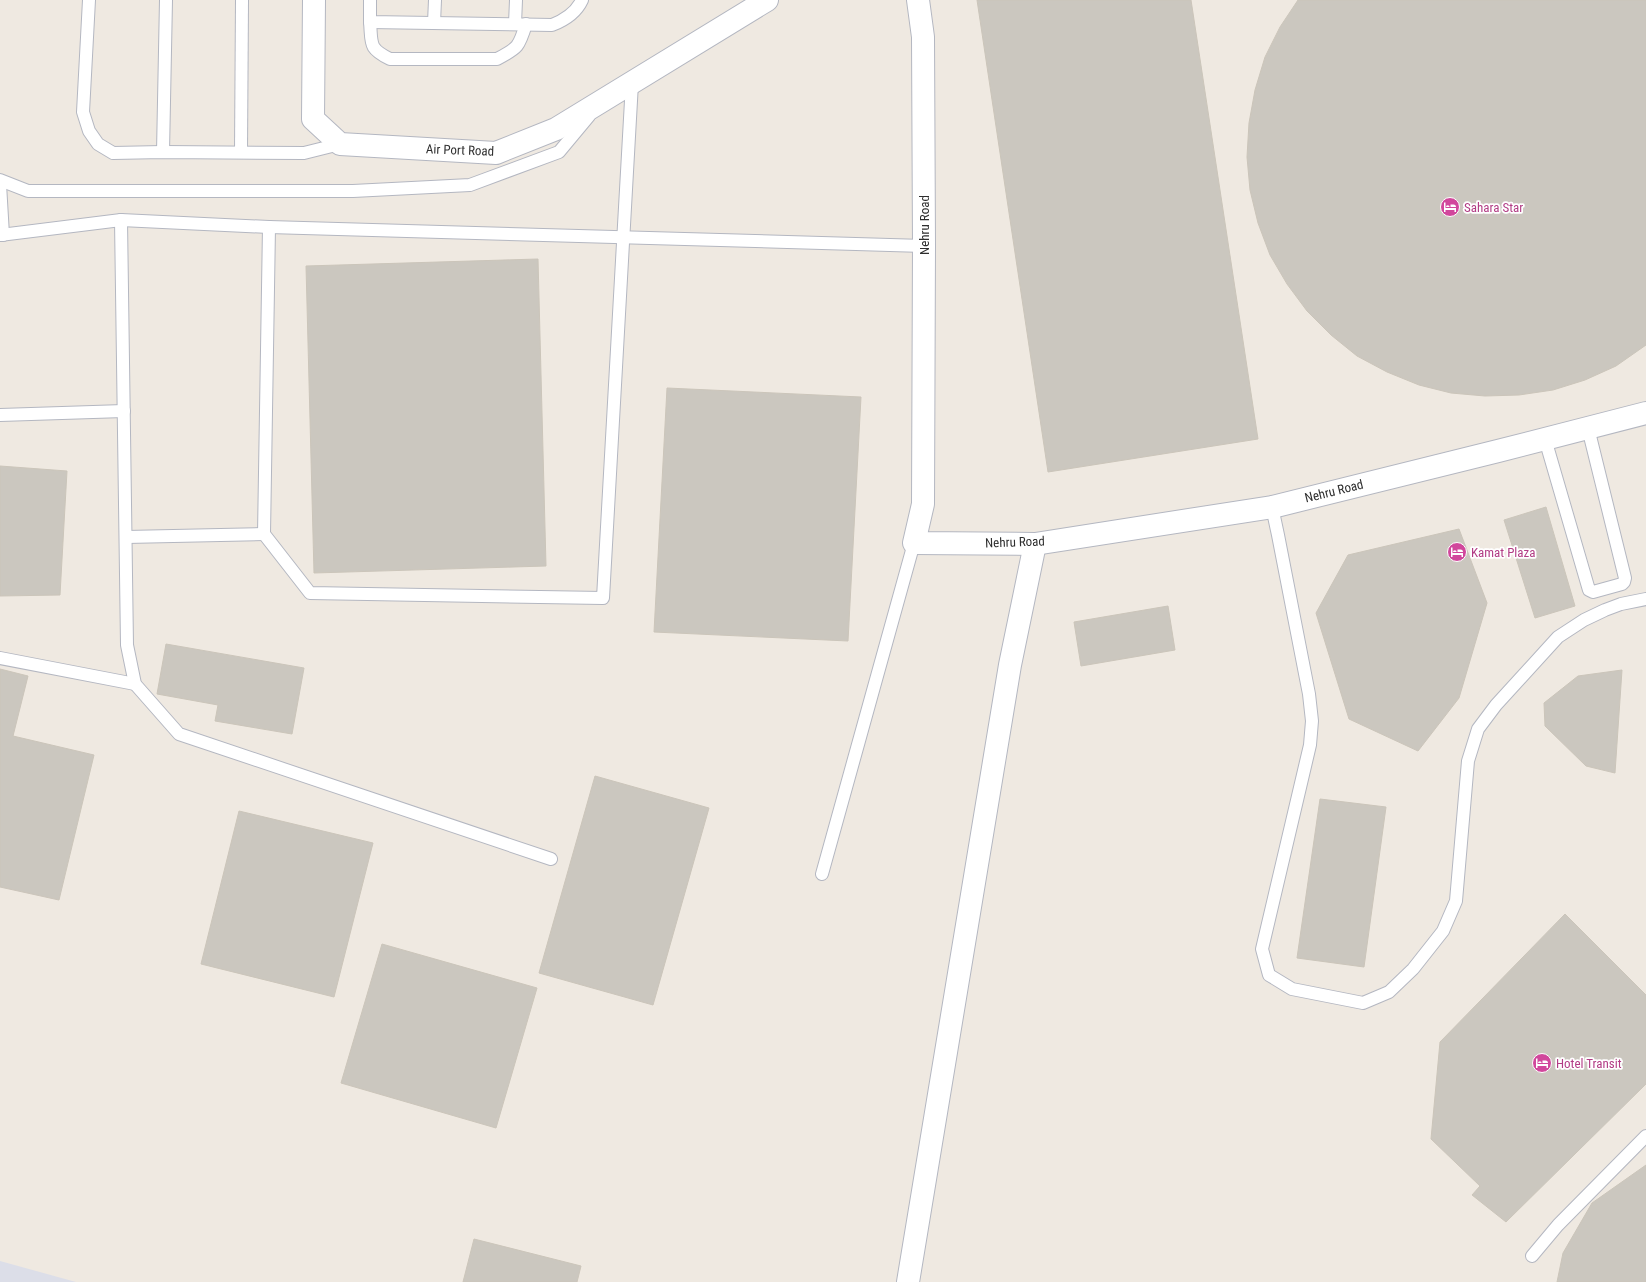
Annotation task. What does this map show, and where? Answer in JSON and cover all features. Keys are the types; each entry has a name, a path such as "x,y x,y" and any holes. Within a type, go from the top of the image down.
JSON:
{"street":[{"path":"314,0 313,119 340,144"},
{"name":"Air Port Road","path":"340,144 496,153 556,129 767,0"},
{"name":"Nehru Road","path":"918,0 923,37 923,504 914,543 1034,544 1272,507 1646,413"},
{"path":"908,1282 1010,665 1034,544"}],"lane":[{"path":"89,0 83,112 89,132 98,144 113,154 163,152 304,153 340,144"},
{"path":"163,152 166,0"},
{"path":"241,152 242,0"},
{"path":"370,0 372,46 378,53 390,59 497,59 511,52 520,43 520,24 516,0"},
{"path":"434,23 435,0"},
{"path":"370,22 552,25 562,21 574,12 582,0"},
{"path":"268,227 264,534 310,593 603,598 632,83"},
{"path":"0,180 28,191 353,191 470,185 558,152 602,101"},
{"path":"0,184 2,235 121,220 268,227 924,246"},
{"path":"121,220 127,645 136,684 179,734 551,859"},
{"path":"0,414 124,411"},
{"path":"1545,439 1589,590 1593,592 1622,584 1625,578 1588,428"},
{"path":"1272,507 1309,694 1312,722 1310,745 1262,948 1270,975 1292,989 1363,1003 1389,992 1413,969 1443,931 1456,901 1468,761 1478,729 1496,705 1558,637 1584,620 1606,610 1621,604 1646,599"},
{"path":"126,537 264,534"},
{"path":"822,874 914,543"},
{"path":"0,658 136,684"},
{"path":"1532,1256 1558,1225 1646,1136"}],"shaded area":[{"path":"0,1261 76,1282 0,1282"}],"building":[{"path":"977,0 1191,0 1258,439 1048,472"},
{"name":"Sahara Star","path":"1298,0 1646,0 1646,345 1616,366 1585,380 1553,390 1519,395 1485,396 1451,393 1419,385 1387,372 1357,356 1331,335 1307,311 1287,284 1270,255 1258,223 1250,190 1247,157 1249,123 1255,90 1265,57 1280,27"},
{"path":"538,259 546,566 314,573 306,266"},
{"path":"667,388 861,397 848,641 654,632"},
{"path":"0,466 67,471 60,595 0,596"},
{"path":"1546,507 1575,606 1535,618 1504,520"},
{"path":"1459,529 1487,603 1459,698 1418,751 1349,719 1316,613 1348,555"},
{"path":"1168,606 1175,650 1081,666 1074,622"},
{"path":"166,644 304,668 292,734 215,721 218,705 157,694"},
{"path":"0,669 28,676 13,736 94,755 59,900 0,887"},
{"path":"1622,670 1615,773 1586,766 1545,726 1544,703 1578,676"},
{"path":"595,776 709,808 653,1005 539,973"},
{"path":"1320,799 1386,807 1364,967 1297,958"},
{"path":"239,811 373,843 334,997 201,964"},
{"name":"Hotel Transit","path":"1565,914 1646,995 1646,1084 1506,1222 1472,1195 1480,1186 1431,1139 1440,1042"},
{"path":"382,944 537,988 496,1128 341,1083"},
{"path":"1646,1165 1646,1282 1557,1282 1563,1253 1592,1203"},
{"path":"474,1239 581,1266 577,1282 463,1282"}],"place":[{"name":"Sahara Star","path":"1450,207"},
{"name":"Kamat Plaza","path":"1457,552"},
{"name":"Hotel Transit","path":"1542,1063"}]}
